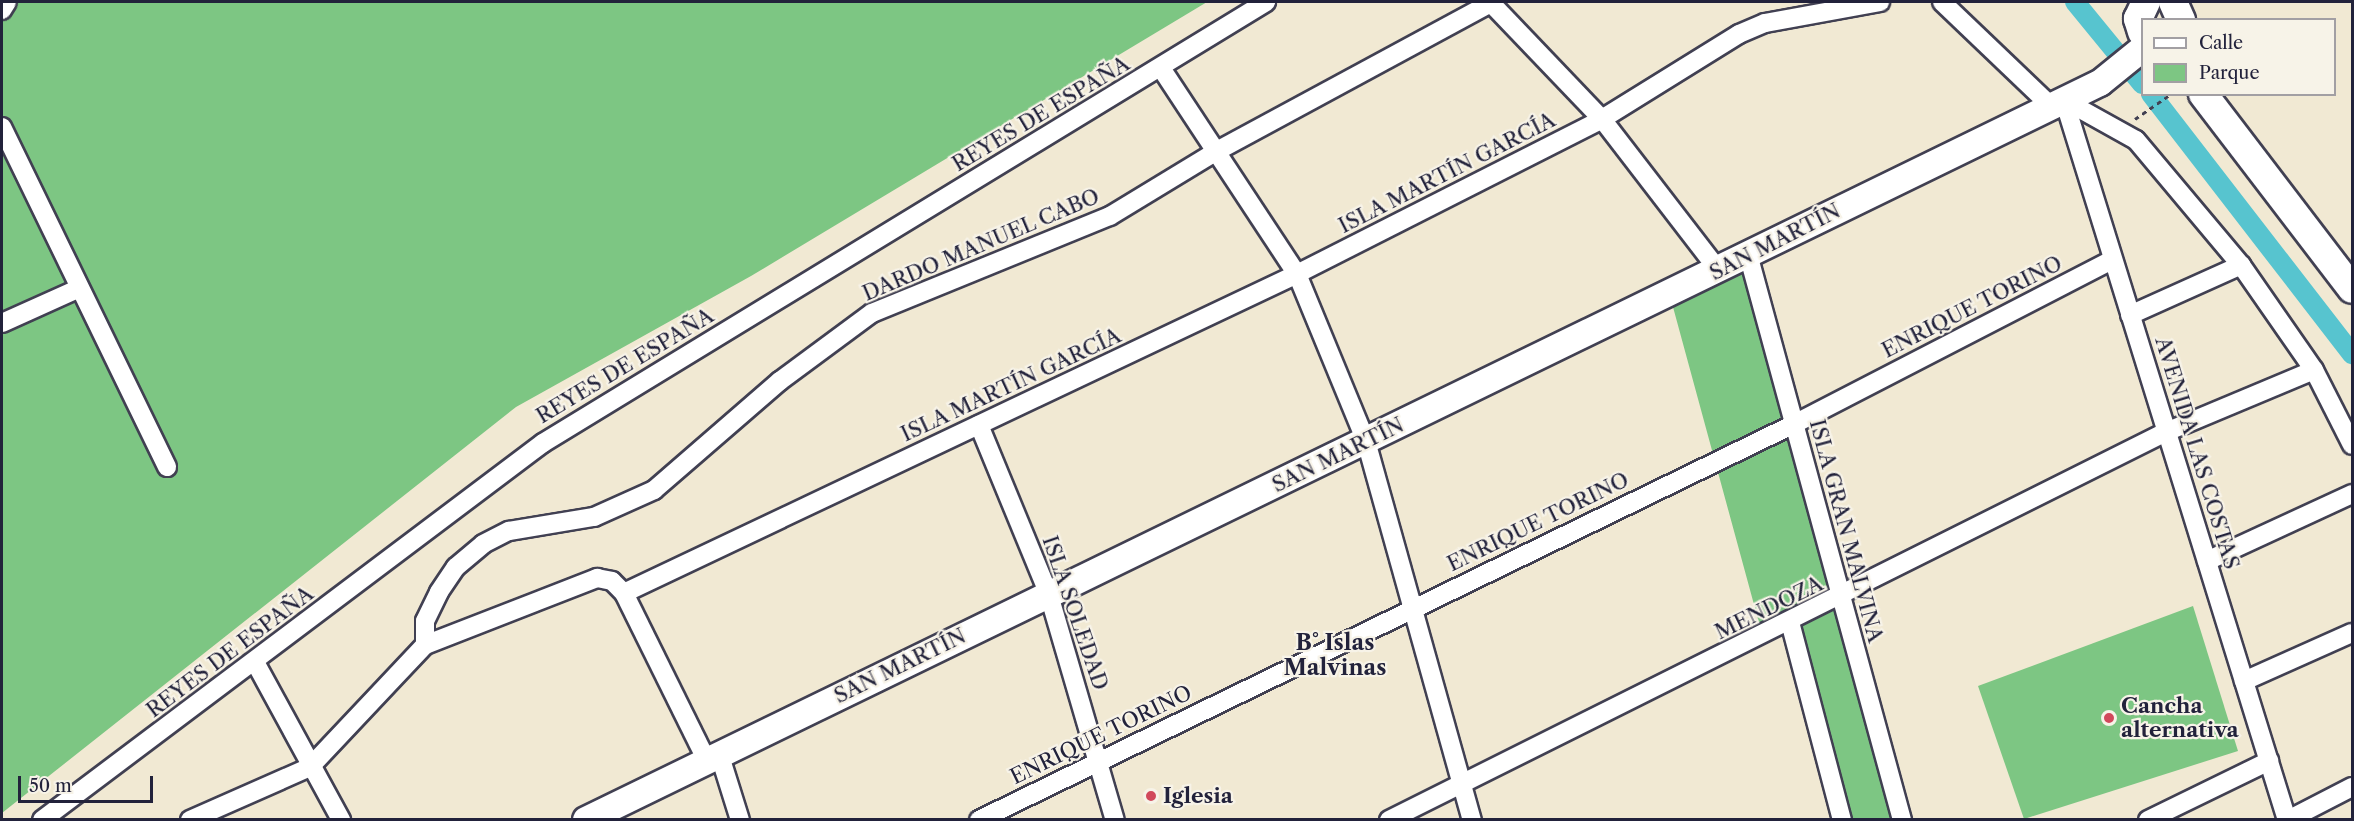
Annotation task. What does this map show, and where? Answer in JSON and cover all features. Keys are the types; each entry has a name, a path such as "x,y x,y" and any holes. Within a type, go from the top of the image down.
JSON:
{"main road":[{"name":"SAN MARTÍN","path":"586,819 1719,271 1748,254 2058,103 2088,87 2139,26"},
{"path":"2205,96 2352,289"},
{"path":"2229,96 2352,256"}],"street":[{"path":"2,10 6,2"},
{"name":"REYES DE ESPAÑA","path":"42,819 255,662 543,442 1266,2"},
{"path":"1491,2 1602,119 1719,271"},
{"name":"DARDO MANUEL CABO","path":"425,645 425,621 439,592 456,567 483,544 509,531 594,517 654,490 780,381 872,314 1110,216 1217,151 1491,2"},
{"name":"ISLA MARTÍN GARCÍA","path":"624,593 1297,274 1602,119 1739,34 1765,23 1880,2"},
{"path":"1942,2 2058,103 2136,140 2241,265 2314,370 2352,445"},
{"path":"1161,68 1297,274 1366,441 1472,819"},
{"name":"AVENIDA LAS COSTAS","path":"2058,103 2130,315 2288,819"},
{"path":"2,127 167,467"},
{"name":"ISLA GRAN MALVINA","path":"1748,254 1902,819"},
{"name":"ENRIQUE TORINO","path":"979,819 1794,424 2112,260"},
{"path":"2130,315 2241,265"},
{"path":"2,322 80,288"},
{"name":"MENDOZA","path":"1389,819 1790,622 2166,432 2314,370"},
{"name":"ISLA SOLEDAD","path":"979,425 1049,595 1100,761 1115,819"},
{"path":"2207,561 2352,494"},
{"path":"190,819 310,766 425,645 597,578 612,581 624,593 713,756 740,819"},
{"path":"1790,622 1842,819"},
{"path":"2244,681 2352,633"},
{"path":"255,662 341,819"},
{"path":"2148,819 2269,761"},
{"path":"2288,819 2352,787"}],"path":[{"path":"2125,125 2168,96"}],"green space":[{"path":"2,2 1207,2 751,276 516,407 2,813"},
{"path":"1748,256 1901,819 1843,819 1791,621 1762,634 1670,296"},
{"name":"Cancha alternativa","path":"2193,606 2238,751 2024,819 1978,686"}],"waterway":[{"path":"2075,2 2141,83"},
{"path":"2153,96 2352,354"}],"place":[{"name":"Cancha alternativa","path":"2109,718"},
{"name":"Iglesia","path":"1151,796"}],"district":[{"name":"B° Islas Malvinas","path":"1335,654"}]}
